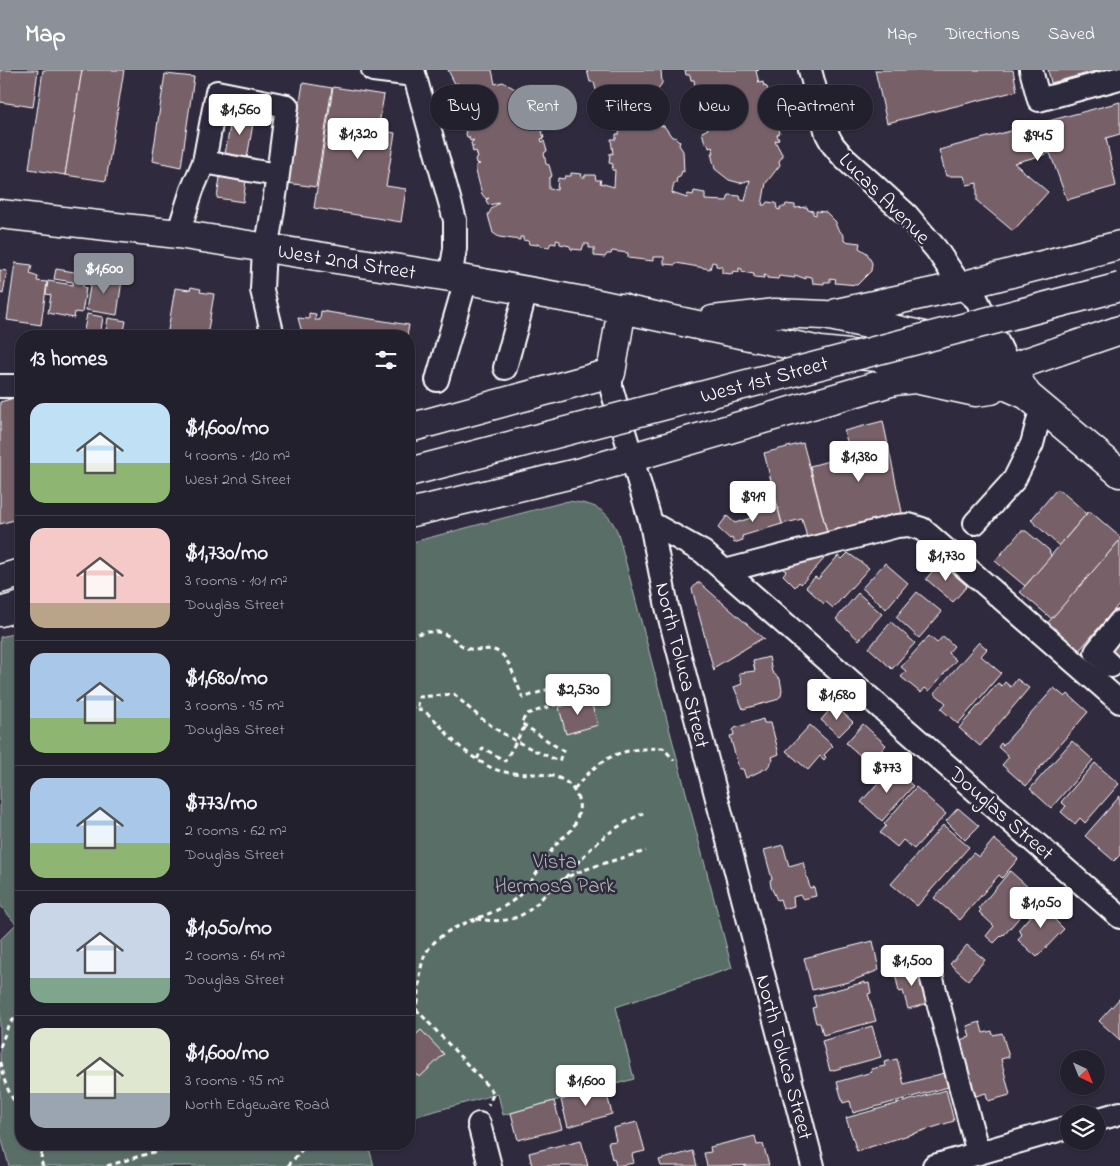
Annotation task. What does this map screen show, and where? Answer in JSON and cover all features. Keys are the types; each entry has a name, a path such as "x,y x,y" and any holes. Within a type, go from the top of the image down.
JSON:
{"main road":[{"name":"West 2nd Street","path":"0,214 178,234 458,279 622,308 820,351 945,364 984,376"},
{"path":"825,315 962,286 1120,245"},
{"name":"West 1st Street","path":"415,470 1120,287"},
{"name":"North Toluca Street","path":"611,373 622,308"},
{"name":"West 2nd Street","path":"692,323 775,313 825,315 975,348 1120,473"},
{"path":"415,512 585,471 631,456 894,382 915,379 976,392 1023,389 1120,330"},
{"path":"415,426 611,373"},
{"path":"984,376 1023,389"},
{"path":"0,579 15,575"},
{"path":"0,612 15,608"}],"street":[{"path":"373,70 414,73 455,220 458,279 437,380"},
{"name":"Lucas Avenue","path":"810,70 828,134 833,145 844,158 907,215 936,249 962,286 976,300 1023,389"},
{"path":"1031,70 1039,100 1120,78"},
{"path":"178,234 192,190 204,162 217,92 287,106 275,203 265,248 262,290 272,330"},
{"path":"204,162 277,175"},
{"path":"962,286 963,308 984,376"},
{"path":"505,368 526,291"},
{"name":"North Toluca Street","path":"611,373 611,387 651,522 667,607 813,1166"},
{"path":"0,386 15,386"},
{"path":"975,523 1014,480 1032,444 1023,389"},
{"name":"Douglas Street","path":"651,522 703,552 1120,917"},
{"path":"725,571 897,526 909,525 922,529 1120,702"},
{"path":"1111,666 1096,652 1120,622"},
{"path":"928,964 978,1153"},
{"path":"1105,1117 1120,1113"},
{"path":"479,1124 490,1166"},
{"path":"934,1166 1060,1130"}],"path":[{"path":"415,635 425,632 436,632 445,634 456,643 471,649 488,648 496,650 505,658 523,698 549,689 555,705"},
{"path":"418,707 419,697 454,694 480,719 516,742 559,761 563,752 521,723 527,714 579,697"},
{"path":"415,707 418,707 431,716 458,746 504,774 556,776 574,789 579,810 572,829 558,842 543,864 515,898 495,912 446,931 429,948 419,977 416,1008 494,1093"},
{"path":"477,759 483,748 505,761 525,726"},
{"path":"574,789 587,773 619,752 663,748 674,760"},
{"path":"476,919 496,922 512,920 529,911 550,889 565,878 591,846 609,831 643,813"},
{"path":"565,878 646,851"},
{"path":"0,1047 8,1026 15,1018"},
{"path":"0,1062 3,1080 15,1102"},
{"path":"42,1150 41,1162 43,1166"},
{"path":"107,1166 160,1150"},
{"path":"288,1166 302,1150"}],"green space":[{"name":"Vista Hermosa Park","path":"568,501 599,509 609,518 618,533 732,968 616,1007 634,1079 503,1115 498,1094 415,1116 415,541"},
{"path":"15,633 15,923 0,905 0,637"},
{"path":"15,925 15,1150 370,1150 374,1166 9,1166 0,1133 0,940"}],"building":[{"path":"0,70 38,70 33,107 0,102"},
{"path":"43,70 82,70 65,175 29,169"},
{"path":"82,70 124,70 106,181 65,175"},
{"path":"448,70 492,70 495,84 503,82 508,85 508,130 542,130 544,138 541,139 542,142 544,141 547,151 544,153 546,164 549,165 552,176 549,178 549,189 557,190 558,178 564,179 565,176 571,176 571,173 582,174 581,177 595,175 596,180 601,180 600,183 614,187 615,170 612,170 613,164 609,163 610,153 613,154 611,139 616,139 616,134 619,134 620,130 667,130 672,137 675,137 680,142 679,145 683,151 684,172 682,171 676,183 674,183 672,193 687,198 688,194 693,195 694,191 705,193 705,200 727,201 729,195 740,196 741,200 745,201 750,180 740,183 729,180 715,169 711,153 714,153 712,147 709,148 708,144 705,143 702,132 706,130 748,130 748,85 695,85 694,80 691,80 690,75 686,75 685,70 759,70 756,71 759,83 763,82 764,85 758,85 758,130 779,130 780,133 777,135 779,140 775,141 783,156 779,161 780,165 766,183 762,205 765,205 767,202 776,203 777,209 780,210 780,207 785,207 786,204 795,205 795,208 807,207 808,210 813,211 813,214 816,215 816,211 826,212 836,222 836,226 844,236 844,241 860,243 859,248 867,253 872,263 871,271 857,285 835,283 836,279 830,278 830,282 824,282 824,284 813,283 812,277 806,276 806,279 795,275 795,278 779,276 778,279 767,278 764,275 764,278 754,277 754,274 742,272 742,269 739,268 739,272 733,271 732,274 722,273 722,267 716,266 716,263 712,262 710,269 676,263 675,265 664,264 664,257 653,257 653,261 628,258 628,253 612,251 611,254 607,254 605,257 594,256 594,248 589,248 589,244 584,244 582,250 571,249 570,246 560,244 560,241 556,240 556,244 551,243 549,247 540,246 538,243 538,245 529,244 528,241 523,240 523,237 520,237 520,240 499,237 493,233 488,215 492,208 499,203 488,205 486,200 489,198 486,199 482,194 476,171 476,165 480,164 476,163 475,159 478,158 476,151 473,152 472,148 474,146 472,147 471,143 474,140 470,141 465,130 498,130 498,85 455,84"},
{"path":"587,70 661,70 661,85 595,85 594,82 590,82"},
{"path":"875,70 1013,70 1017,91 887,123"},
{"path":"1048,70 1099,70 1051,83"},
{"path":"165,74 194,77 181,167 152,161"},
{"path":"303,83 332,88 316,187 287,183"},
{"path":"333,87 384,95 378,130 395,133 386,186 406,189 401,222 314,208"},
{"path":"1120,102 1120,134 1106,138 1116,186 1067,200 1050,153 1014,163 1048,192 1013,231 977,201 977,183 967,185 964,176 946,176 939,150"},
{"path":"232,115 254,118 247,158 225,154"},
{"path":"220,177 246,181 243,202 217,198"},
{"path":"15,263 32,265 30,274 38,277 37,281 47,282 41,325 7,320"},
{"path":"56,269 87,274 86,284 83,284 83,287 86,288 82,313 75,312 74,318 48,313 51,295 46,294 48,281 73,285 73,282 54,279"},
{"path":"0,270 7,271 3,294 0,293"},
{"path":"92,275 122,280 117,315 86,310"},
{"path":"191,287 201,289 200,292 214,294 208,330 168,330 175,288 190,290"},
{"path":"321,311 409,325 408,330 301,330 298,318 309,319 309,313 316,314 315,320 320,320"},
{"path":"87,314 103,317 101,330 84,330"},
{"path":"108,318 126,321 124,330 106,330"},
{"path":"15,398 15,520 0,524 0,402"},
{"path":"883,421 903,517 828,536 810,466 851,455 844,431"},
{"path":"803,443 828,536 808,541 802,519 782,524 764,453"},
{"path":"1056,490 1061,491 1083,510 1086,515 1059,546 1031,520"},
{"path":"775,498 782,524 742,536 743,540 734,543 732,538 730,539 718,528 727,516 735,523 757,516 756,513 766,510 763,501"},
{"path":"1088,512 1091,512 1120,537 1120,540 1052,619 1020,592"},
{"path":"1021,531 1026,531 1049,550 1051,556 1025,586 995,561"},
{"path":"1120,540 1120,603 1077,653 1045,626"},
{"path":"848,553 869,568 833,608 826,602 824,604 806,587 815,577 818,579 838,556 842,559"},
{"path":"822,557 824,559 801,584 799,582 795,587 783,575 786,571 783,569 786,565"},
{"path":"940,562 967,586 953,602 926,579"},
{"path":"885,563 908,583 886,609 862,588"},
{"path":"697,583 700,583 765,640 761,639 715,667 714,671 692,589"},
{"path":"917,592 942,612 919,638 896,617"},
{"path":"858,593 882,614 859,640 836,619"},
{"path":"891,622 915,643 892,669 869,648"},
{"path":"1120,635 1120,659 1108,648"},
{"path":"929,636 937,643 943,636 954,646 948,653 956,660 929,691 925,688 921,693 901,677 906,671 901,667"},
{"path":"979,642 987,649 981,656 1001,673 958,724 941,709 946,703 934,693"},
{"path":"769,657 772,672 780,679 781,696 776,700 743,709 734,687 742,684 739,673 755,671 753,661"},
{"path":"1017,679 1029,688 980,746 959,728 998,683 1002,686 1005,682 1011,687"},
{"path":"1054,688 1065,697 1068,694 1088,712 1026,786 1002,765 1009,757 998,747 1001,743 1003,745"},
{"path":"590,699 598,725 566,734 559,707"},
{"path":"834,705 853,722 839,736 821,720"},
{"path":"763,719 764,723 771,723 779,754 772,757 773,760 767,768 746,778 743,769 739,769 730,736 734,735 733,730 735,728"},
{"path":"863,724 886,745 870,764 846,743"},
{"path":"810,725 833,746 824,755 826,757 824,760 820,756 808,770 786,751"},
{"path":"1072,741 1093,760 1051,808 1030,789"},
{"path":"1095,763 1119,784 1085,823 1080,818 1075,824 1061,812 1066,806 1061,802"},
{"path":"892,767 913,786 882,821 861,802"},
{"path":"916,787 946,814 914,849 903,840 897,847 880,833 886,826 884,824"},
{"path":"1120,796 1120,855 1114,861 1085,836"},
{"path":"958,808 979,826 965,840 946,821"},
{"path":"943,825 969,847 917,906 891,884"},
{"path":"994,839 1018,859 1002,878 999,875 960,920 934,898 973,853 979,857"},
{"path":"783,845 789,866 803,862 810,888 814,887 816,896 803,899 800,895 793,897 794,906 783,909 780,899 777,900 771,887 770,880 772,879 764,850"},
{"path":"1010,871 1038,896 1004,935 994,943 986,936 994,926 979,912 981,910 979,908"},
{"path":"1053,899 1063,908 1054,919 1064,929 1037,957 1018,940 1022,934 1018,930 1039,906 1044,910"},
{"path":"873,941 879,970 849,982 812,990 804,958"},
{"path":"967,945 985,960 968,980 950,964"},
{"path":"919,966 929,1003 908,1009 903,991 899,992 895,973"},
{"path":"865,982 865,984 869,983 871,993 868,994 876,1021 823,1035 820,1023 816,1023 812,1008 816,1007 813,996"},
{"path":"1120,998 1120,1040 1099,1021"},
{"path":"980,1022 983,1033 992,1031 993,1035 1002,1033 1009,1057 1001,1059 1010,1095 988,1101 986,1093 972,1097 956,1041 970,1037 967,1026"},
{"path":"872,1026 881,1057 830,1071 822,1041"},
{"path":"421,1030 444,1054 420,1077 415,1074 415,1036"},
{"path":"897,1059 904,1084 944,1073 948,1087 853,1113 850,1101 843,1103 837,1082 872,1072 871,1069 885,1066 884,1062"},
{"path":"605,1087 612,1114 568,1127 561,1100"},
{"path":"946,1090 954,1121 857,1151 846,1118"},
{"path":"554,1101 562,1129 518,1140 511,1113"},
{"path":"637,1122 645,1151 632,1154 634,1163 616,1166 614,1158 612,1159 608,1142 616,1141 613,1128"},
{"path":"755,1136 757,1145 763,1144 769,1165 707,1166 704,1153 711,1152 710,1147"},
{"path":"581,1140 588,1166 532,1166 529,1153"},
{"path":"693,1151 697,1166 661,1166 659,1160"}]}
